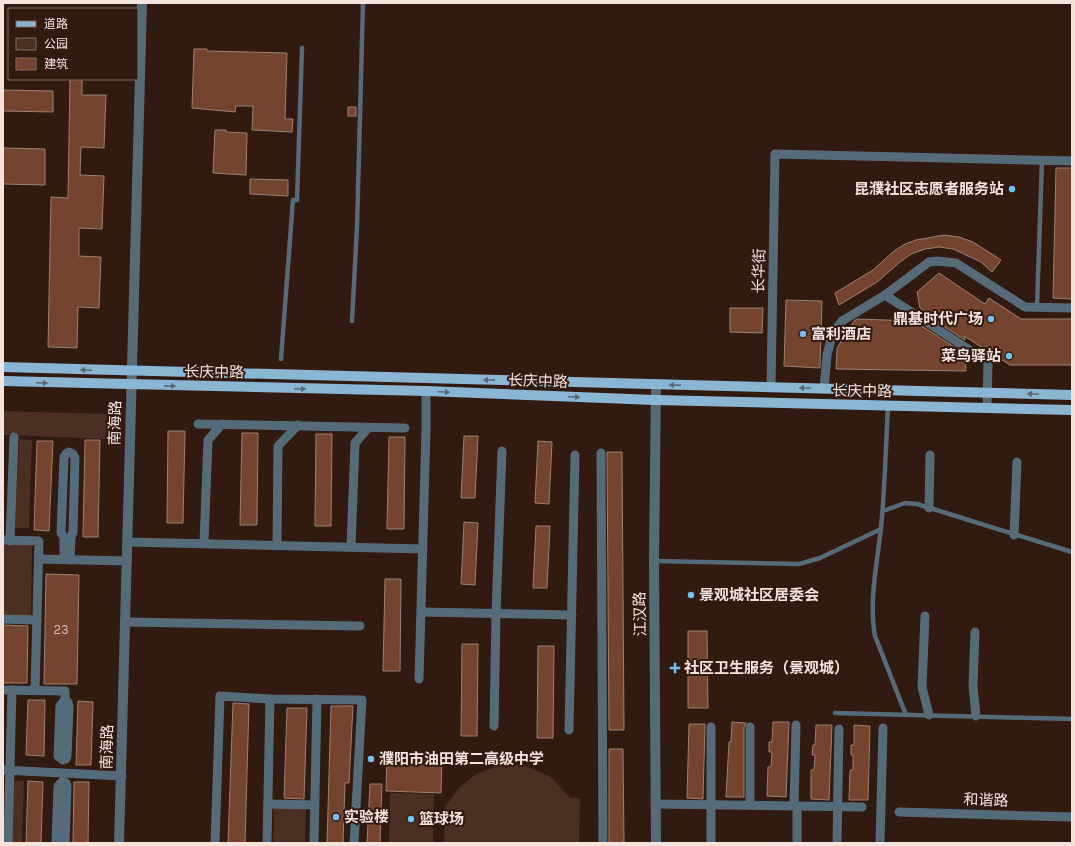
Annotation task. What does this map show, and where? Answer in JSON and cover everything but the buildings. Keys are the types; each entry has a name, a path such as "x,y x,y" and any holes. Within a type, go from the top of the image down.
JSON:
{"main road":[{"name":"长庆中路","path":"3,367 1072,395"},
{"name":"长庆中路","path":"3,382 426,391 888,407 1072,410"}],"street":[{"name":"南海路","path":"119,843 142,3"},
{"name":"长华街","path":"771,387 775,154 1042,160"},
{"path":"1042,160 1072,161"},
{"path":"824,389 827,355 832,332 842,321 885,295 929,262 956,263 966,268 1024,307 1072,308"},
{"path":"885,295 988,362 987,408"},
{"name":"江汉路","path":"656,384 654,561 656,843"},
{"path":"419,679 426,391"},
{"path":"198,424 405,428"},
{"path":"204,543 208,440 222,424"},
{"path":"276,545 278,446 298,425"},
{"path":"351,546 355,443 368,428"},
{"path":"14,437 7,540 39,541 35,690"},
{"path":"494,726 496,614 502,451"},
{"path":"67,559 68,537 73,532 75,458 73,454 69,452 64,458 61,533 68,537"},
{"path":"601,453 603,843"},
{"path":"569,730 575,455"},
{"path":"930,455 930,508"},
{"path":"1014,535 1017,462"},
{"path":"128,542 351,546 423,549"},
{"path":"38,559 127,561"},
{"path":"421,612 572,615"},
{"path":"925,616 922,688 929,715"},
{"path":"3,619 37,620"},
{"path":"125,622 360,626"},
{"path":"975,632 973,686 976,716"},
{"path":"8,843 8,690 65,691 65,700 68,702 69,706 67,756 66,759 63,760 63,777 67,786 65,843"},
{"path":"215,843 220,696 270,699 362,700 354,843"},
{"path":"267,843 270,699"},
{"path":"314,843 317,700"},
{"path":"796,725 797,843"},
{"path":"750,727 750,805"},
{"path":"711,728 711,843"},
{"path":"880,843 883,728"},
{"path":"837,843 839,729"},
{"path":"7,771 63,777 122,776"},
{"path":"56,843 58,786 63,777"},
{"path":"268,804 315,805"},
{"path":"656,804 862,807"},
{"name":"和谐路","path":"899,812 1072,817"}],"lane":[{"path":"352,321 357,228 363,3"},
{"path":"281,359 293,200 297,200 302,48"},
{"path":"1037,307 1042,160"},
{"path":"888,407 883,511 872,606 872,624 875,636 906,715"},
{"path":"883,511 905,503 917,504 1072,552"},
{"path":"654,561 799,564 820,558 881,529"},
{"path":"835,713 1072,719"}],"green space":[{"path":"3,411 107,414 106,439 3,435"},
{"path":"19,439 32,440 29,528 15,528"},
{"path":"3,544 32,545 31,616 3,616"},
{"path":"500,765 524,765 551,777 570,798 580,798 579,843 444,843 445,806 460,787 476,774"},
{"path":"13,781 24,781 22,843 10,843"},
{"name":"篮球场","path":"390,793 434,794 433,843 389,843"},
{"path":"274,808 306,809 305,843 273,843"}],"place":[{"name":"昆濮社区志愿者服务站","path":"1012,189"},
{"name":"鼎基时代广场","path":"991,319"},
{"name":"富利酒店","path":"803,334"},
{"name":"菜鸟驿站","path":"1009,356"},
{"name":"景观城社区居委会","path":"691,595"},
{"name":"社区卫生服务（景观城）","path":"675,668"},
{"name":"濮阳市油田第二高级中学","path":"371,759"},
{"name":"实验楼","path":"336,817"},
{"name":"篮球场","path":"411,819"}]}
